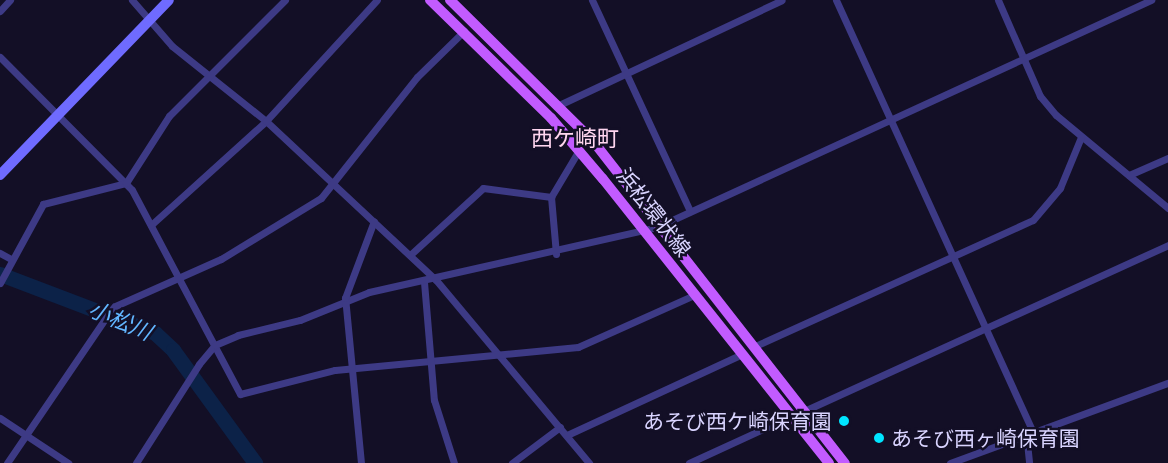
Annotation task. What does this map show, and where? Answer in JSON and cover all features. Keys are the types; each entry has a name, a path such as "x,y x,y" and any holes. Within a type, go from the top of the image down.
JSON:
{"main road":[{"name":"浜松環状線","path":"430,0 464,31 579,150 829,463"},
{"name":"浜松環状線","path":"450,0 559,105 845,463"}],"street":[{"path":"0,11 10,0"},
{"path":"132,0 147,20 335,183 436,280 504,356 589,463"},
{"path":"0,175 58,112 169,0"},
{"path":"0,283 43,204 126,183 169,116 211,77 285,0"},
{"path":"151,225 266,121 376,0"},
{"path":"592,0 690,211"},
{"path":"559,105 626,71 782,0"},
{"path":"836,0 953,256 1029,432 1029,463"},
{"path":"998,0 1041,96 1081,137 1168,208"},
{"path":"136,463 199,364 215,345 300,320 345,298 556,254 657,227 1023,56 1151,0"},
{"path":"8,463 99,321 113,307 179,279 288,222 335,183 417,77 464,31"},
{"path":"0,57 58,112 126,183 151,225 240,394 356,367 504,356 578,347 694,295"},
{"path":"753,347 1033,220 1049,207 1081,137"},
{"path":"556,254 551,196 579,150"},
{"path":"1130,175 1168,158"},
{"path":"410,255 483,188 551,196"},
{"path":"362,463 356,367 345,298 374,221"},
{"path":"804,411 1168,245"},
{"path":"0,253 10,263"},
{"path":"424,282 434,400 454,463"},
{"path":"567,435 742,354"},
{"path":"950,463 1168,382"},
{"path":"688,463 791,416"},
{"path":"0,418 68,463"},
{"path":"512,463 560,427"}],"waterway":[{"name":"小松川","path":"0,274 155,333 173,350 255,463"}],"place":[{"name":"あそび西ケ崎保育園","path":"844,421"},
{"name":"あそび西ヶ崎保育園","path":"879,438"}],"district":[{"name":"西ケ崎町","path":"575,139"}]}
